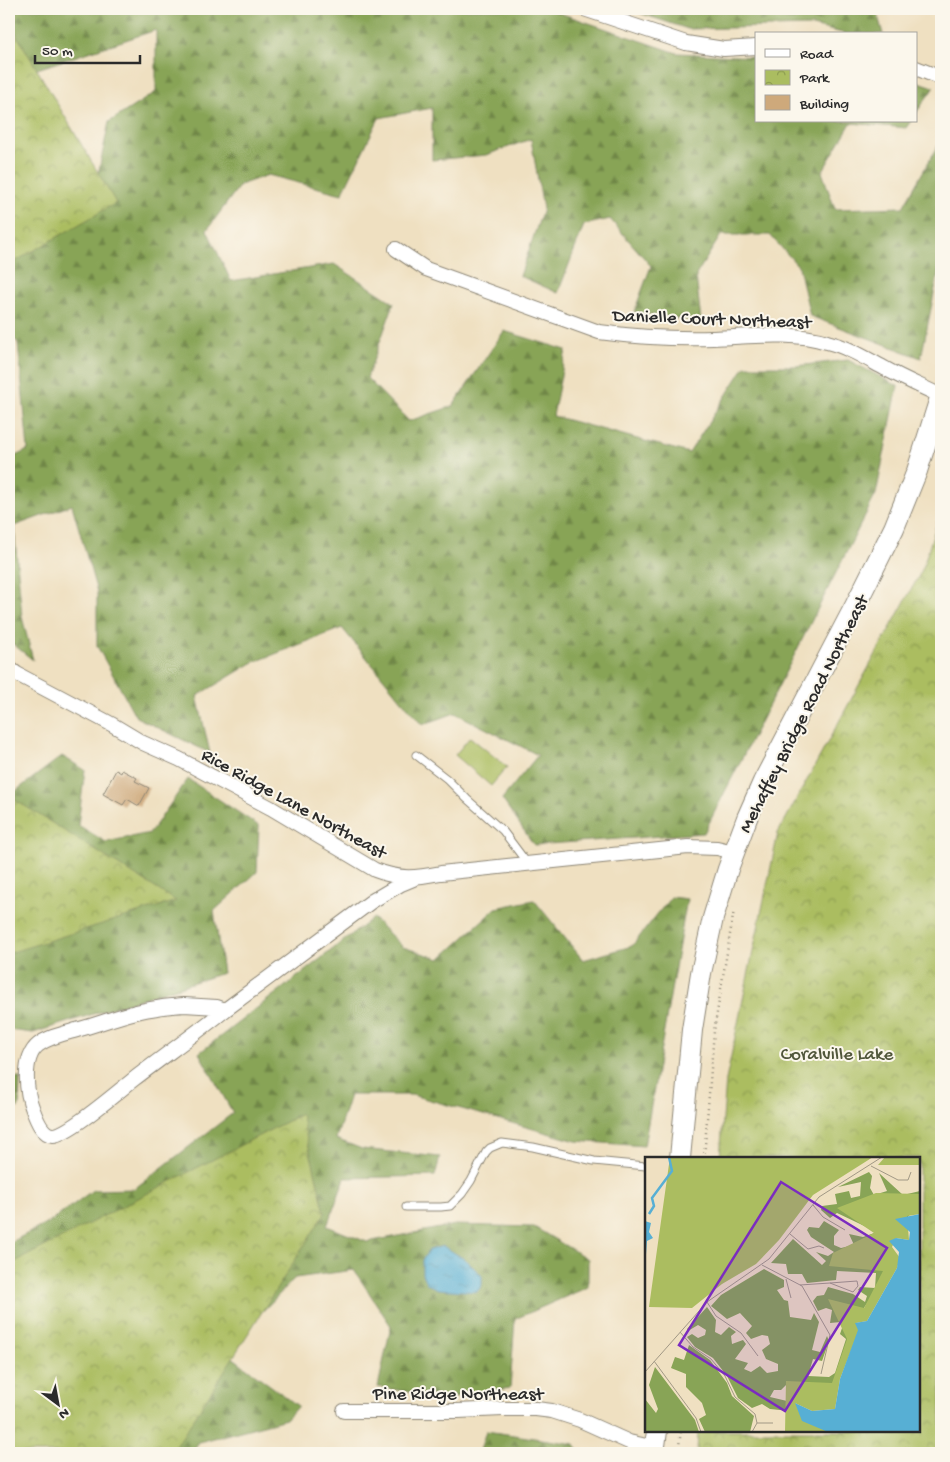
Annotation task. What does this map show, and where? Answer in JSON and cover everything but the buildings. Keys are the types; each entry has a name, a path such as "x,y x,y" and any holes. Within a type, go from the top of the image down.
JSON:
{"main road":[{"name":"Mehaffey Bridge Road Northeast","path":"680,1157 692,1030 701,973 713,918 734,852 763,782 894,528 916,471 941,395"}],"street":[{"path":"584,9 686,43 724,49 755,47"},
{"path":"918,69 941,78"},
{"name":"Danielle Court Northeast","path":"396,249 426,269 599,332 688,338 801,337 827,342 851,351 941,395"},
{"name":"Rice Ridge Lane Northeast","path":"9,668 143,743 179,759 271,808 375,870 391,876 404,878 418,877 688,847 717,848 734,852"},
{"path":"225,1010 217,1007 184,1005 158,1007 53,1037 38,1045 31,1053 27,1081 31,1105 40,1126 48,1134 59,1134 90,1114 225,1010 372,901 401,884 418,877"},
{"name":"Pine Ridge Northeast","path":"344,1411 536,1409 552,1411 580,1420 629,1442 656,1444"}],"lane":[{"path":"416,755 447,779 467,800 503,831 527,864"},
{"path":"406,1207 450,1206 471,1181 486,1152 490,1148 502,1144 533,1147 594,1161 645,1166"}],"path":[{"path":"704,1157 714,1031 734,908"},
{"path":"678,1453 681,1432"}],"green space":[{"path":"9,9 548,9 677,53 755,57 755,122 910,122 906,128 851,123 822,172 835,209 903,207 941,140 941,259 921,358 810,316 799,267 770,235 721,235 696,275 701,322 634,312 651,266 610,219 584,225 558,293 520,276 543,209 531,139 486,155 432,160 432,108 379,118 342,194 268,175 240,185 207,230 231,281 334,264 394,303 367,378 409,421 453,406 504,331 566,350 553,416 689,453 745,366 796,366 848,360 898,386 876,494 704,833 534,845 502,799 538,755 455,713 422,725 342,628 252,663 197,696 210,753 136,717 97,646 97,592 72,505 14,526 22,617 33,660 9,641 9,459 28,450 18,343 9,333 9,208 93,198 109,122 156,92 156,30 28,72 9,56"},
{"path":"627,9 876,9 882,32 838,32 812,26 688,29"},
{"path":"9,22 116,203 9,265"},
{"path":"918,82 934,87 918,110"},
{"name":"Coralville Lake","path":"941,510 941,1453 697,1453 698,1432 920,1432 920,1157 720,1157 726,1080 778,833 922,570"},
{"path":"470,737 507,767 491,786 455,755"},
{"path":"62,756 85,770 78,825 106,842 150,833 188,779 259,826 257,872 214,911 223,973 33,1033 9,1030 9,796"},
{"path":"9,796 176,901 9,953"},
{"path":"671,897 687,899 644,1146 576,1141 412,1095 350,1095 336,1139 362,1149 440,1157 435,1176 345,1178 327,1226 367,1242 455,1225 534,1227 588,1259 588,1287 515,1319 510,1388 448,1398 378,1387 391,1326 354,1270 295,1278 224,1351 298,1406 286,1419 199,1442 191,1453 89,1453 9,1441 9,1243 50,1222 93,1190 134,1189 233,1113 199,1053 373,918 403,947 440,959 496,908 534,900 583,960 632,946"},
{"path":"9,1078 20,1078 19,1107 9,1111"},
{"path":"301,1114 325,1213 172,1453 9,1453 9,1265"},
{"path":"486,1431 575,1444 580,1453 479,1453"}],"water":[{"path":"443,1246 466,1260 482,1276 482,1285 477,1292 438,1289 427,1284 422,1274 422,1260 429,1250"}]}
